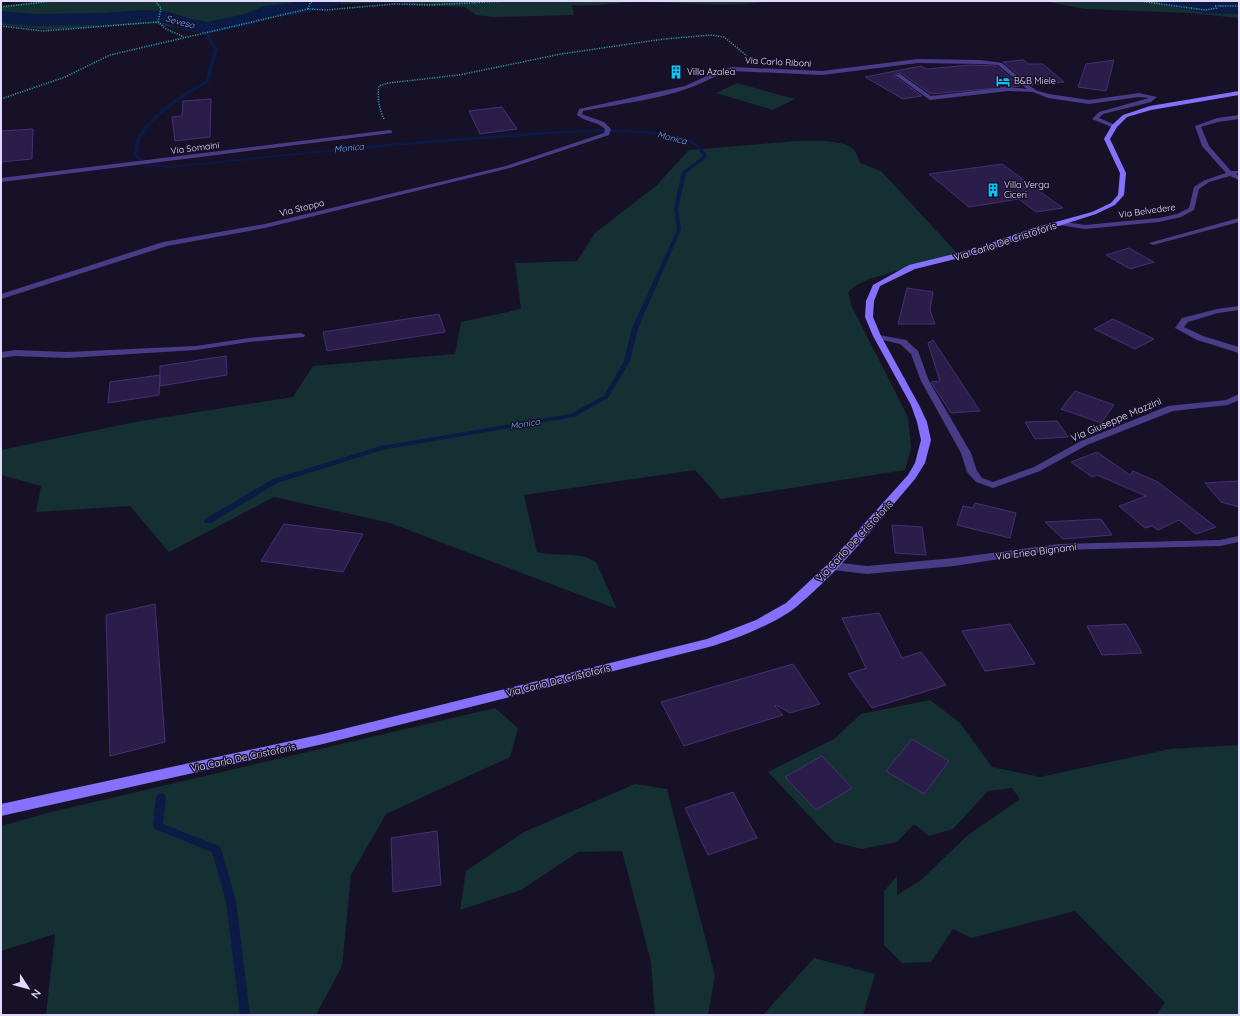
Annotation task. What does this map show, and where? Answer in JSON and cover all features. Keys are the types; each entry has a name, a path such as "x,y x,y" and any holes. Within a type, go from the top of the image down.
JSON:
{"main road":[{"path":"1114,126 1125,116 1150,108 1239,93"},
{"name":"Via Carlo De Cristoforis","path":"1,810 322,739 709,643 760,623 790,606 833,566 912,477 920,463 926,440 922,422 915,405 877,336 869,317 870,301 877,285 912,268 978,251 1094,213 1113,204 1121,195 1123,186 1123,173 1107,139 1114,126"}],"street":[{"name":"Via Carlo Riboni","path":"608,131 605,124 582,117 579,114 580,110 656,96 687,87 722,71 743,69 822,73 918,61 943,60 1000,64 1036,92"},
{"path":"898,75 930,98 1008,90 1036,92 1059,98 1089,102 1139,95 1154,98 1149,101 1101,113 1095,119 1114,126"},
{"path":"1239,117 1217,120 1198,126 1198,134 1205,147 1230,174 1239,178"},
{"name":"Via Stoppa","path":"1,297 166,244 265,226 508,167 608,131"},
{"name":"Via Somaini","path":"1,180 390,132"},
{"path":"1230,174 1239,171"},
{"name":"Via Belvedere","path":"1060,223 1085,226 1159,220 1180,216 1192,209 1196,188 1207,181 1230,174"},
{"path":"1153,243 1239,220"},
{"path":"1239,308 1217,311 1185,320 1179,328 1200,338 1239,350"},
{"path":"1,355 15,353 67,355 180,349 301,335"},
{"name":"Via Giuseppe Mazzini","path":"877,336 903,342 915,353 925,381 966,453 972,472 979,480 993,485 1037,469 1084,443 1171,408 1228,402 1239,397"},
{"name":"Via Enea Bignami","path":"833,566 868,570 954,562 1059,547 1220,543 1239,539"}],"path":[{"path":"1,7 52,1"},
{"path":"155,1 161,8 158,22"},
{"path":"308,9 310,3 313,1"},
{"path":"1,99 66,77 110,54 201,33 262,21 308,9 326,10 394,4 429,5 507,1"},
{"path":"633,1 648,1"},
{"path":"1139,1 1205,10 1218,8 1215,6 1239,6"},
{"path":"1,26 43,31 158,22 166,29 184,38"},
{"path":"390,132 379,108 379,86 388,83 480,72 545,56 675,38 711,35 724,37 768,70"}],"green space":[{"path":"43,1 770,1 738,4 640,2 572,5 574,15 493,17 476,15 465,7 417,5 396,2 312,5 263,20 196,32 152,23 50,30 1,25 1,6"},
{"path":"1044,1 1239,1 1239,18 1190,13 1085,9"},
{"path":"737,83 795,99 773,110 716,93"},
{"path":"797,141 834,142 853,149 860,163 881,171 957,253 869,279 857,285 848,292 852,307 908,417 911,448 905,470 721,499 695,470 524,495 537,552 582,556 596,562 617,609 390,523 274,497 169,552 130,506 36,512 41,486 1,475 1,450 135,422 293,397 313,366 455,354 461,322 521,309 515,263 577,261 595,233 656,186 689,150"},
{"path":"930,700 960,723 992,767 1040,777 1170,749 1239,745 1239,1015 1156,1015 1165,1003 1075,911 971,938 953,929 931,962 902,963 884,945 884,891 897,876 897,895 920,881 968,835 1020,799 1012,788 988,791 953,829 929,836 914,824 897,842 862,849 834,842 768,772 834,739 861,714"},
{"path":"495,708 518,728 510,757 386,814 351,875 342,966 316,1015 46,1015 55,934 1,951 1,826 51,812"},
{"path":"635,784 667,789 715,976 708,1015 655,1015 651,962 622,851 578,852 521,890 460,910 466,871 524,832"},
{"path":"814,958 875,974 863,1015 763,1015"}],"building":[{"path":"1023,60 1029,64 1043,64 1064,82 1031,85 1003,62"},
{"path":"1114,60 1106,91 1078,87 1086,64"},
{"path":"970,65 997,66 1020,86 931,94 901,73 895,74 894,76 922,96 903,99 865,77 921,66 926,69"},
{"path":"211,99 210,137 175,141 172,117 182,116 183,101"},
{"path":"502,107 517,129 480,134 469,111"},
{"path":"33,129 32,159 1,162 1,131"},
{"name":"Villa Verga Ciceri","path":"1002,164 1063,208 1036,212 1019,199 969,207 929,174"},
{"path":"1129,248 1154,262 1130,269 1106,255"},
{"path":"907,288 933,292 930,310 935,324 898,324"},
{"path":"439,314 445,332 327,351 323,332"},
{"path":"1113,319 1154,339 1135,349 1094,329"},
{"path":"933,340 980,411 951,413 931,382 940,381 928,343"},
{"path":"226,356 227,375 160,386 160,366"},
{"path":"160,375 159,395 108,403 110,382"},
{"path":"1075,391 1114,405 1101,423 1061,409"},
{"path":"1057,421 1068,437 1035,439 1025,422"},
{"path":"1097,452 1130,475 1133,471 1158,482 1216,527 1196,534 1179,520 1158,530 1152,526 1145,528 1119,506 1146,496 1097,475 1092,477 1071,462"},
{"path":"1239,481 1239,507 1221,502 1205,483"},
{"path":"975,503 1016,513 1010,538 957,525 963,506 973,508"},
{"path":"1101,519 1112,535 1063,539 1045,522"},
{"path":"284,524 363,534 343,572 261,561"},
{"path":"892,525 922,527 926,555 895,553"},
{"path":"155,604 165,742 110,756 106,615"},
{"path":"879,613 902,658 921,652 946,685 872,708 848,674 866,668 842,618"},
{"path":"1010,624 1035,664 985,671 962,631"},
{"path":"1126,624 1142,653 1102,655 1087,626"},
{"path":"793,664 820,704 790,713 776,705 775,706 783,715 684,746 661,702"},
{"path":"912,739 949,761 924,794 886,771"},
{"path":"822,756 852,788 816,810 785,777"},
{"path":"733,792 757,838 708,855 685,808"},
{"path":"437,831 441,885 393,892 391,838"}],"waterway":[{"name":"Seveso","path":"1,17 36,20 103,19 142,16 167,17 187,25 208,28 251,19 264,12 295,9 306,5 332,1"},
{"name":"Seveso","path":"1169,1 1205,7 1239,8"},
{"name":"Monica","path":"208,28 208,36 216,49 207,82 169,106 151,122 144,131 137,142 135,155 147,165 172,167 332,150 583,131 620,131 676,137 696,144 705,156 684,172 676,208 679,230 635,328 627,361 606,397 572,416 381,448 275,481 208,521"},
{"path":"161,797 158,826 216,849 231,901 245,1015"}],"place":[{"name":"Villa Azalea","path":"676,72"},
{"name":"B&B Miele","path":"1003,81"},
{"name":"Villa Verga Ciceri","path":"993,190"}]}
